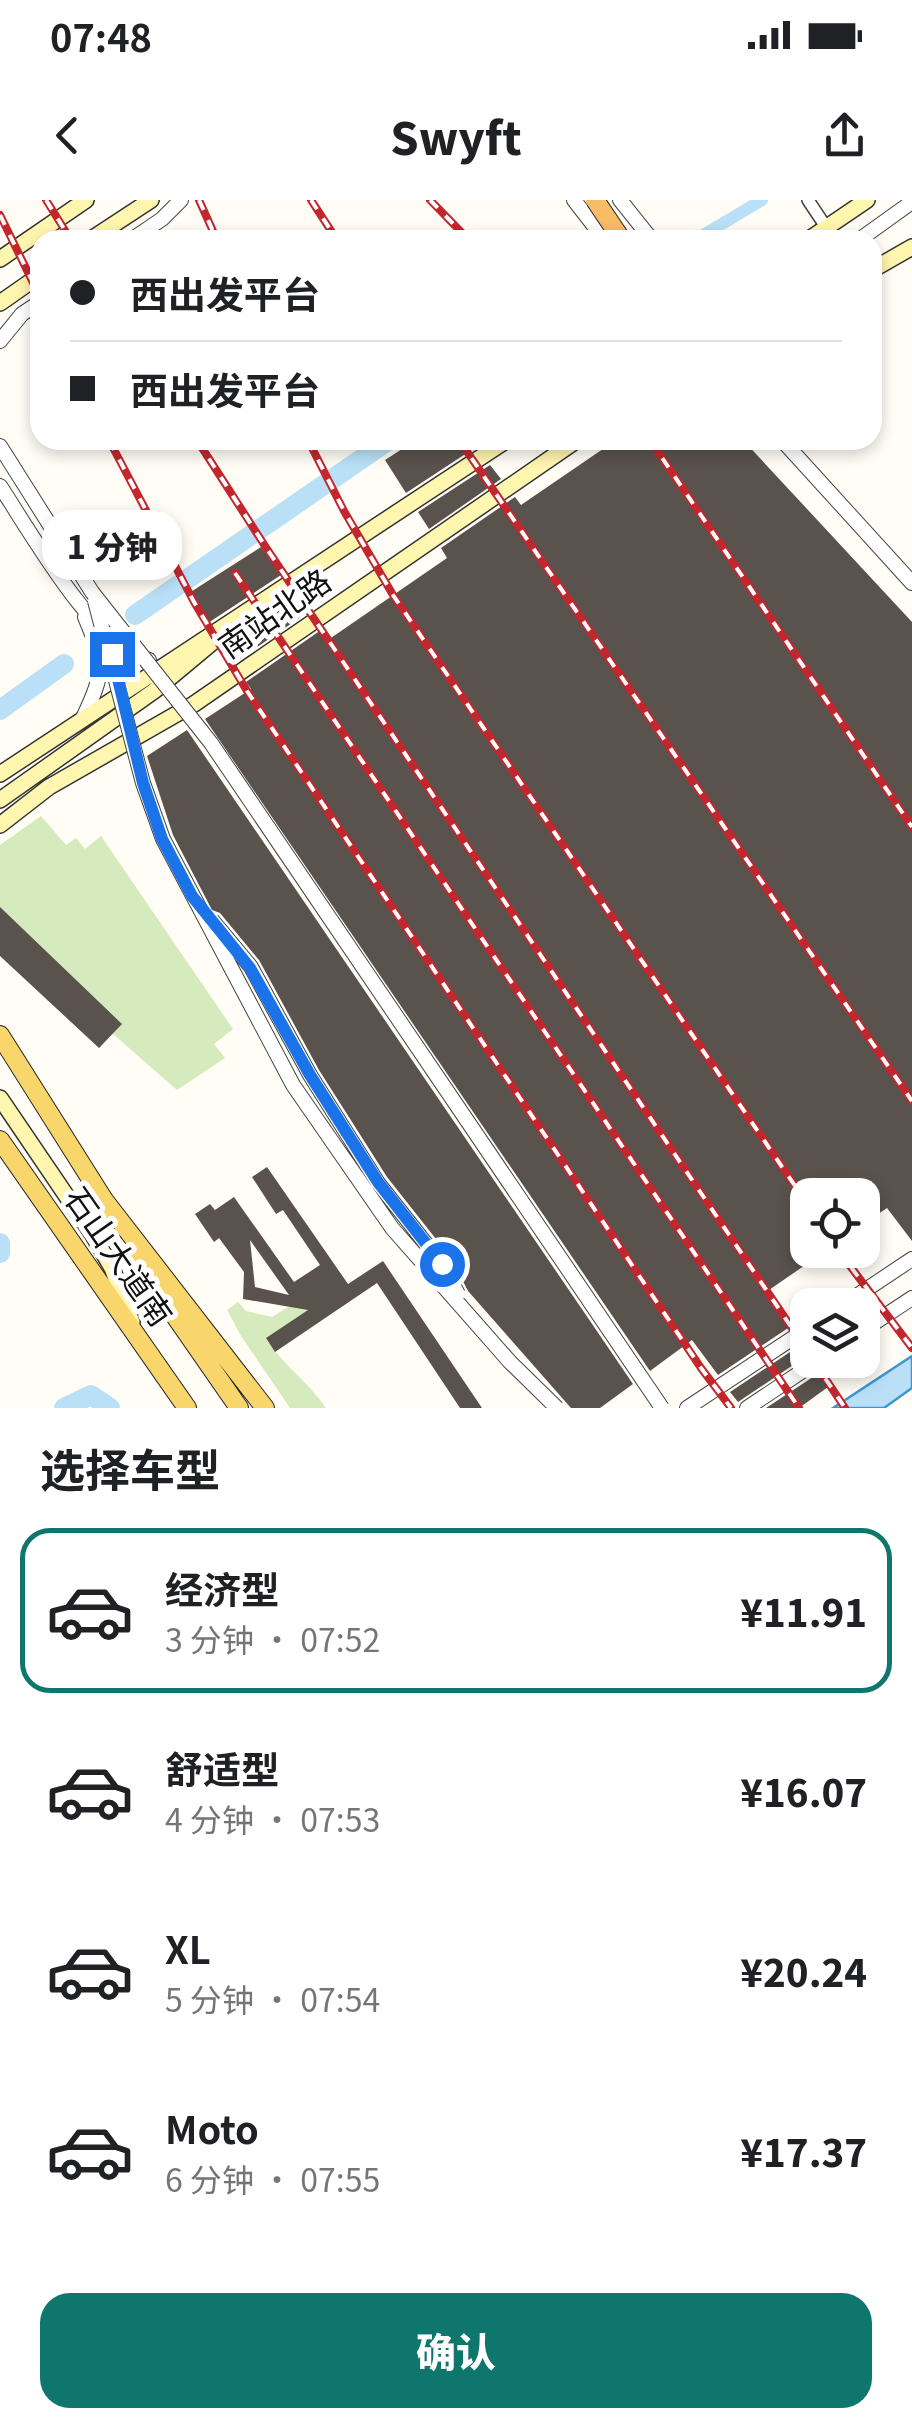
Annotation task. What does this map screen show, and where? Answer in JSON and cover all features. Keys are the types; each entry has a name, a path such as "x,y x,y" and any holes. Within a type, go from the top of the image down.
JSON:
{"highway":[{"path":"595,200 615,230"}],"main road":[{"path":"42,230 86,200"},
{"path":"105,230 151,200"},
{"path":"822,230 867,200"},
{"path":"0,259 30,238"},
{"path":"882,264 912,247"},
{"path":"0,303 30,282"},
{"name":"南站北路","path":"271,594 491,450"},
{"name":"南站北路","path":"0,826 49,787 194,704 562,450"},
{"path":"0,774 271,594"},
{"path":"0,800 154,691 271,594"},
{"name":"石山大道南","path":"0,1034 104,1200 266,1408"},
{"path":"0,1098 112,1268 140,1343"},
{"name":"石山大道南","path":"0,1140 187,1408"},
{"name":"石山大道南","path":"104,1200 124,1244 240,1408"}],"street":[{"path":"147,230 181,200"},
{"path":"571,200 593,230"},
{"path":"617,200 634,230"},
{"path":"617,200 642,230"},
{"path":"808,200 826,227"},
{"path":"872,230 912,202"},
{"path":"612,230 628,220"},
{"path":"0,341 30,309"},
{"path":"0,446 92,592 211,743 662,1408"},
{"path":"791,450 912,584"},
{"path":"0,486 79,602 113,642 134,657 156,661 188,648"},
{"path":"92,592 143,783 162,839 293,1085 392,1228 510,1362 557,1408"},
{"path":"79,602 100,652 101,668 83,718"},
{"path":"868,1288 912,1259"},
{"path":"880,1319 912,1298"},
{"path":"687,1408 790,1340"},
{"path":"747,1408 792,1378"}],"green space":[{"path":"41,816 66,845 76,838 85,849 101,836 233,1029 214,1044 225,1058 177,1090 0,935 0,845"},
{"path":"318,1288 325,1299 267,1340 326,1408 290,1408 227,1310 238,1302 246,1311 272,1317"}],"water":[{"path":"912,1356 912,1388 884,1408 833,1408 880,1378"}],"building":[{"path":"400,450 471,450 406,493 385,460"},
{"path":"601,450 752,450 912,622 912,1241 887,1208 880,1213 880,1178 790,1178 790,1268 801,1268 769,1290 790,1327 718,1375 692,1340 650,1371 205,719 251,689 246,682 321,630 328,640 447,558 441,548 515,497 521,505"},
{"path":"490,465 501,479 429,529 418,512"},
{"path":"261,547 281,575 208,623 189,593"},
{"path":"294,594 308,612 234,663 224,647 225,639"},
{"path":"187,730 633,1384 600,1408 571,1408 468,1291 451,1258 387,1177 319,1070 259,960 220,913 212,910 173,835 147,756"},
{"path":"0,907 122,1024 99,1048 0,956"},
{"path":"267,1167 348,1284 383,1261 482,1408 460,1408 377,1283 275,1352 266,1338 308,1310 243,1299 244,1272 219,1238 214,1242 195,1214 210,1204 215,1210 234,1197 294,1282 320,1265 283,1210 276,1214 252,1177","holes":["250,1240 289,1295 255,1287"]},
{"path":"790,1352 790,1367 738,1402 730,1392"},
{"path":"811,1378 822,1378 828,1387 799,1408 766,1408"}],"waterway":[{"path":"712,230 762,200"},
{"path":"135,615 374,450"},
{"path":"0,710 64,664"},
{"path":"0,1243 0,1253"},
{"path":"64,1408 91,1395 110,1408"}],"railway":[{"path":"46,200 65,230"},
{"path":"199,200 212,230"},
{"path":"311,200 330,230"},
{"path":"430,200 459,230"},
{"path":"0,215 30,276"},
{"path":"114,450 194,602 247,691 731,1408"},
{"path":"203,450 790,1325"},
{"path":"313,450 393,595 790,1179"},
{"path":"466,450 912,1101"},
{"path":"657,450 912,827"},
{"path":"235,573 799,1408"},
{"path":"852,1268 912,1348"},
{"path":"825,1378 845,1408"}],"route":[{"path":"112,654 143,783 162,839 192,896 250,968 310,1075 378,1182 442,1264"}]}
